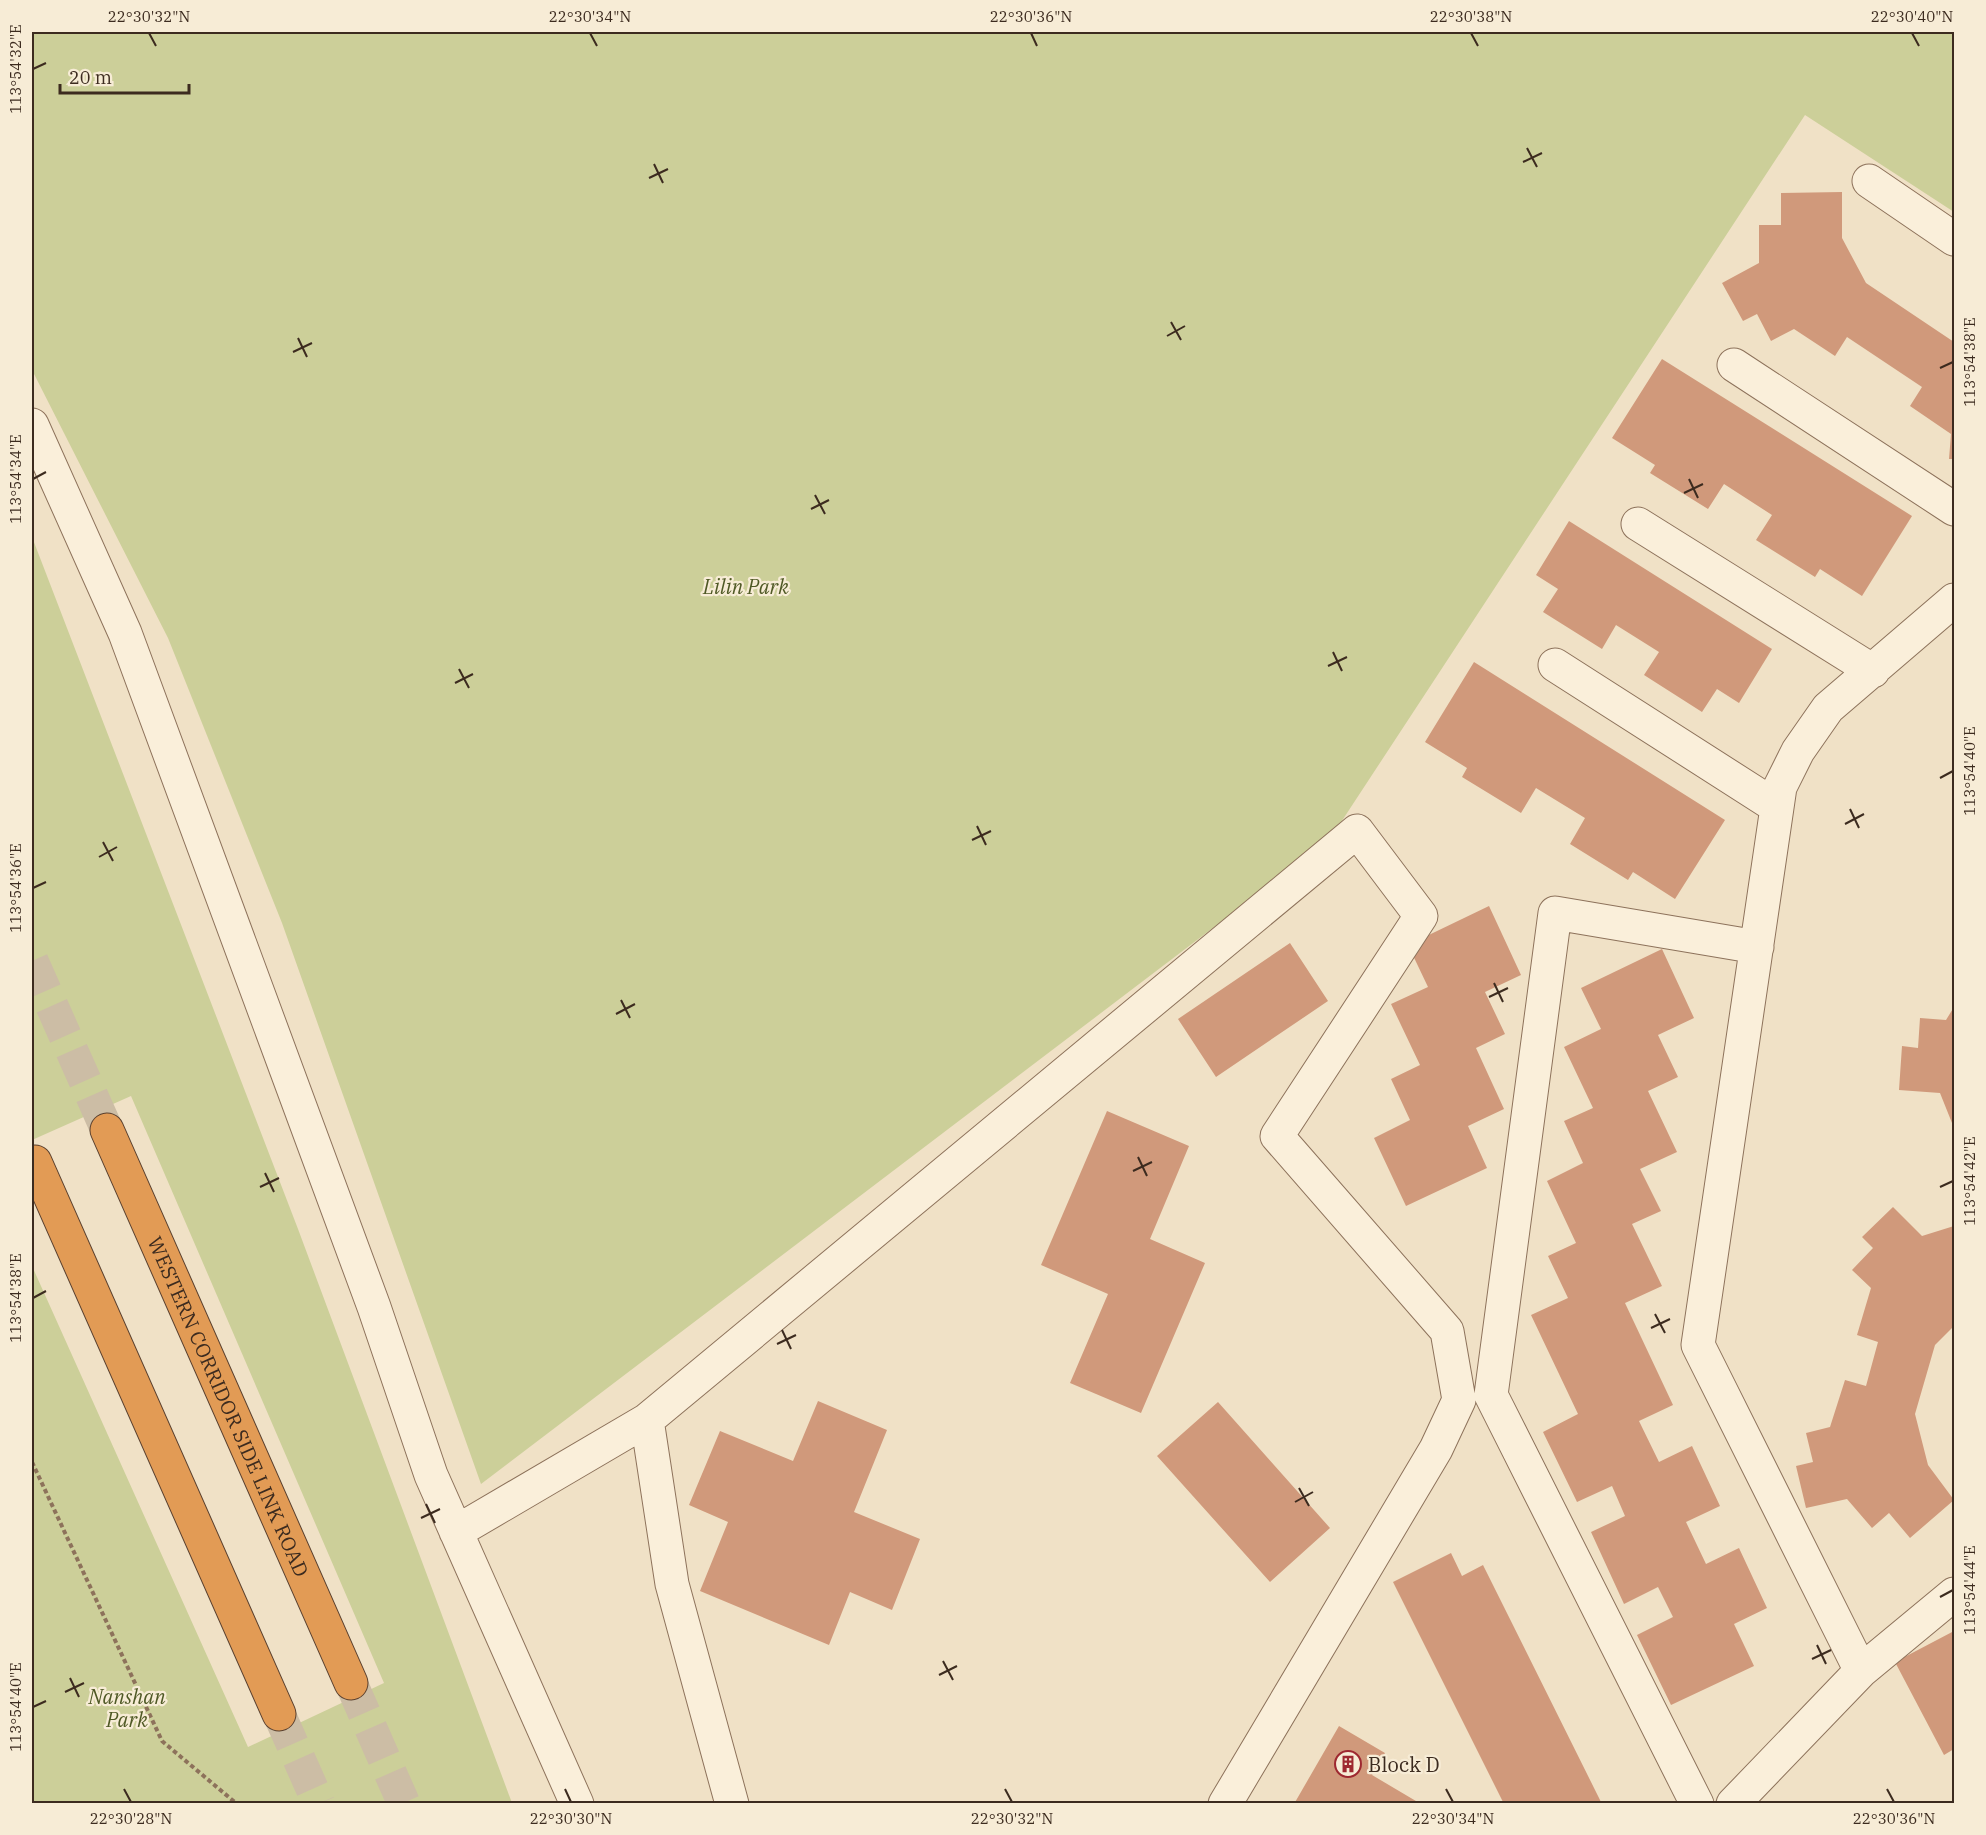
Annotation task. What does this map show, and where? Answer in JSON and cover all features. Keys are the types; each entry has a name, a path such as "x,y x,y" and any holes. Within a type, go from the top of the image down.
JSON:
{"highway":[{"name":"WESTERN CORRIDOR SIDE LINK ROAD","path":"107,1130 351,1683"},
{"path":"35,1162 279,1714"}],"street":[{"path":"1869,181 1954,239"},
{"path":"1734,365 1954,508"},
{"path":"32,425 125,633 374,1307 431,1475 577,1803"},
{"path":"1638,524 1873,671"},
{"path":"1861,1671 1698,1345 1780,787 1798,751 1828,708 1954,600"},
{"path":"1556,665 1777,807"},
{"path":"456,1532 647,1420 1357,831 1421,916 1276,1136 1447,1331 1459,1400 1436,1449 1225,1803"},
{"path":"1697,1803 1491,1395 1555,913 1757,947"},
{"path":"647,1420 672,1584 732,1803"},
{"path":"1733,1803 1861,1671 1954,1594"}],"path":[{"path":"32,1462 162,1741 237,1803"}],"green space":[{"name":"Lilin Park","path":"32,32 1954,32 1954,212 1805,115 1330,839 481,1484 282,923 168,638 32,370"},
{"name":"Nanshan Park","path":"32,537 298,1229 512,1803 32,1803 32,1266 248,1747 384,1683 131,1096 32,1140"}],"building":[{"path":"1842,192 1842,238 1866,283 1954,342 1954,459 1949,459 1951,434 1910,406 1922,387 1847,337 1835,356 1794,329 1771,341 1757,314 1743,321 1722,283 1759,263 1759,225 1781,225 1781,193"},
{"path":"1662,359 1912,516 1862,596 1820,569 1815,577 1756,540 1772,515 1724,484 1708,509 1650,473 1655,465 1612,438"},
{"path":"1569,521 1772,649 1739,703 1717,689 1702,712 1644,675 1659,652 1616,625 1602,649 1543,612 1558,589 1536,575"},
{"path":"1474,662 1725,820 1675,899 1633,872 1628,880 1570,844 1585,818 1536,788 1521,813 1462,777 1467,768 1425,742"},
{"path":"1489,906 1521,975 1485,992 1505,1034 1476,1048 1504,1109 1468,1126 1487,1168 1406,1206 1374,1138 1410,1120 1391,1079 1420,1065 1391,1004 1428,987 1408,945"},
{"path":"1290,943 1328,1001 1216,1077 1178,1019"},
{"path":"1662,949 1694,1018 1658,1035 1678,1077 1648,1091 1677,1152 1640,1169 1661,1211 1632,1224 1662,1286 1625,1303 1673,1405 1639,1421 1659,1462 1692,1446 1720,1506 1686,1522 1706,1564 1739,1548 1767,1608 1734,1624 1754,1666 1671,1705 1637,1635 1673,1617 1658,1587 1624,1604 1591,1532 1625,1516 1612,1486 1577,1502 1543,1432 1578,1414 1531,1315 1568,1298 1548,1256 1576,1243 1547,1181 1583,1163 1564,1121 1593,1108 1564,1047 1601,1029 1581,988"},
{"path":"1954,1007 1954,1128 1940,1093 1899,1090 1902,1046 1918,1048 1920,1018 1946,1020"},
{"path":"1107,1111 1189,1146 1150,1239 1205,1263 1141,1413 1070,1383 1108,1294 1041,1265"},
{"path":"1893,1207 1922,1236 1954,1226 1954,1326 1935,1345 1915,1414 1928,1465 1954,1500 1910,1538 1889,1513 1872,1528 1847,1499 1806,1508 1796,1466 1813,1462 1806,1433 1830,1427 1845,1380 1866,1386 1878,1342 1857,1335 1871,1288 1852,1270 1873,1248 1862,1237"},
{"path":"818,1401 887,1430 854,1512 920,1539 892,1610 850,1592 829,1645 700,1591 728,1522 689,1505 720,1431 793,1461"},
{"path":"1218,1402 1330,1528 1270,1582 1157,1456"},
{"path":"1451,1553 1462,1576 1483,1565 1602,1804 1504,1804 1393,1582"},
{"path":"1954,1631 1954,1749 1944,1755 1895,1662"},
{"name":"Block D","path":"1339,1726 1385,1753 1372,1775 1421,1804 1294,1804"}],"tunnel":[{"path":"32,961 107,1130"},
{"path":"351,1683 404,1804"},
{"path":"279,1714 319,1804"}],"place":[{"name":"Block D","path":"1348,1764"}]}
